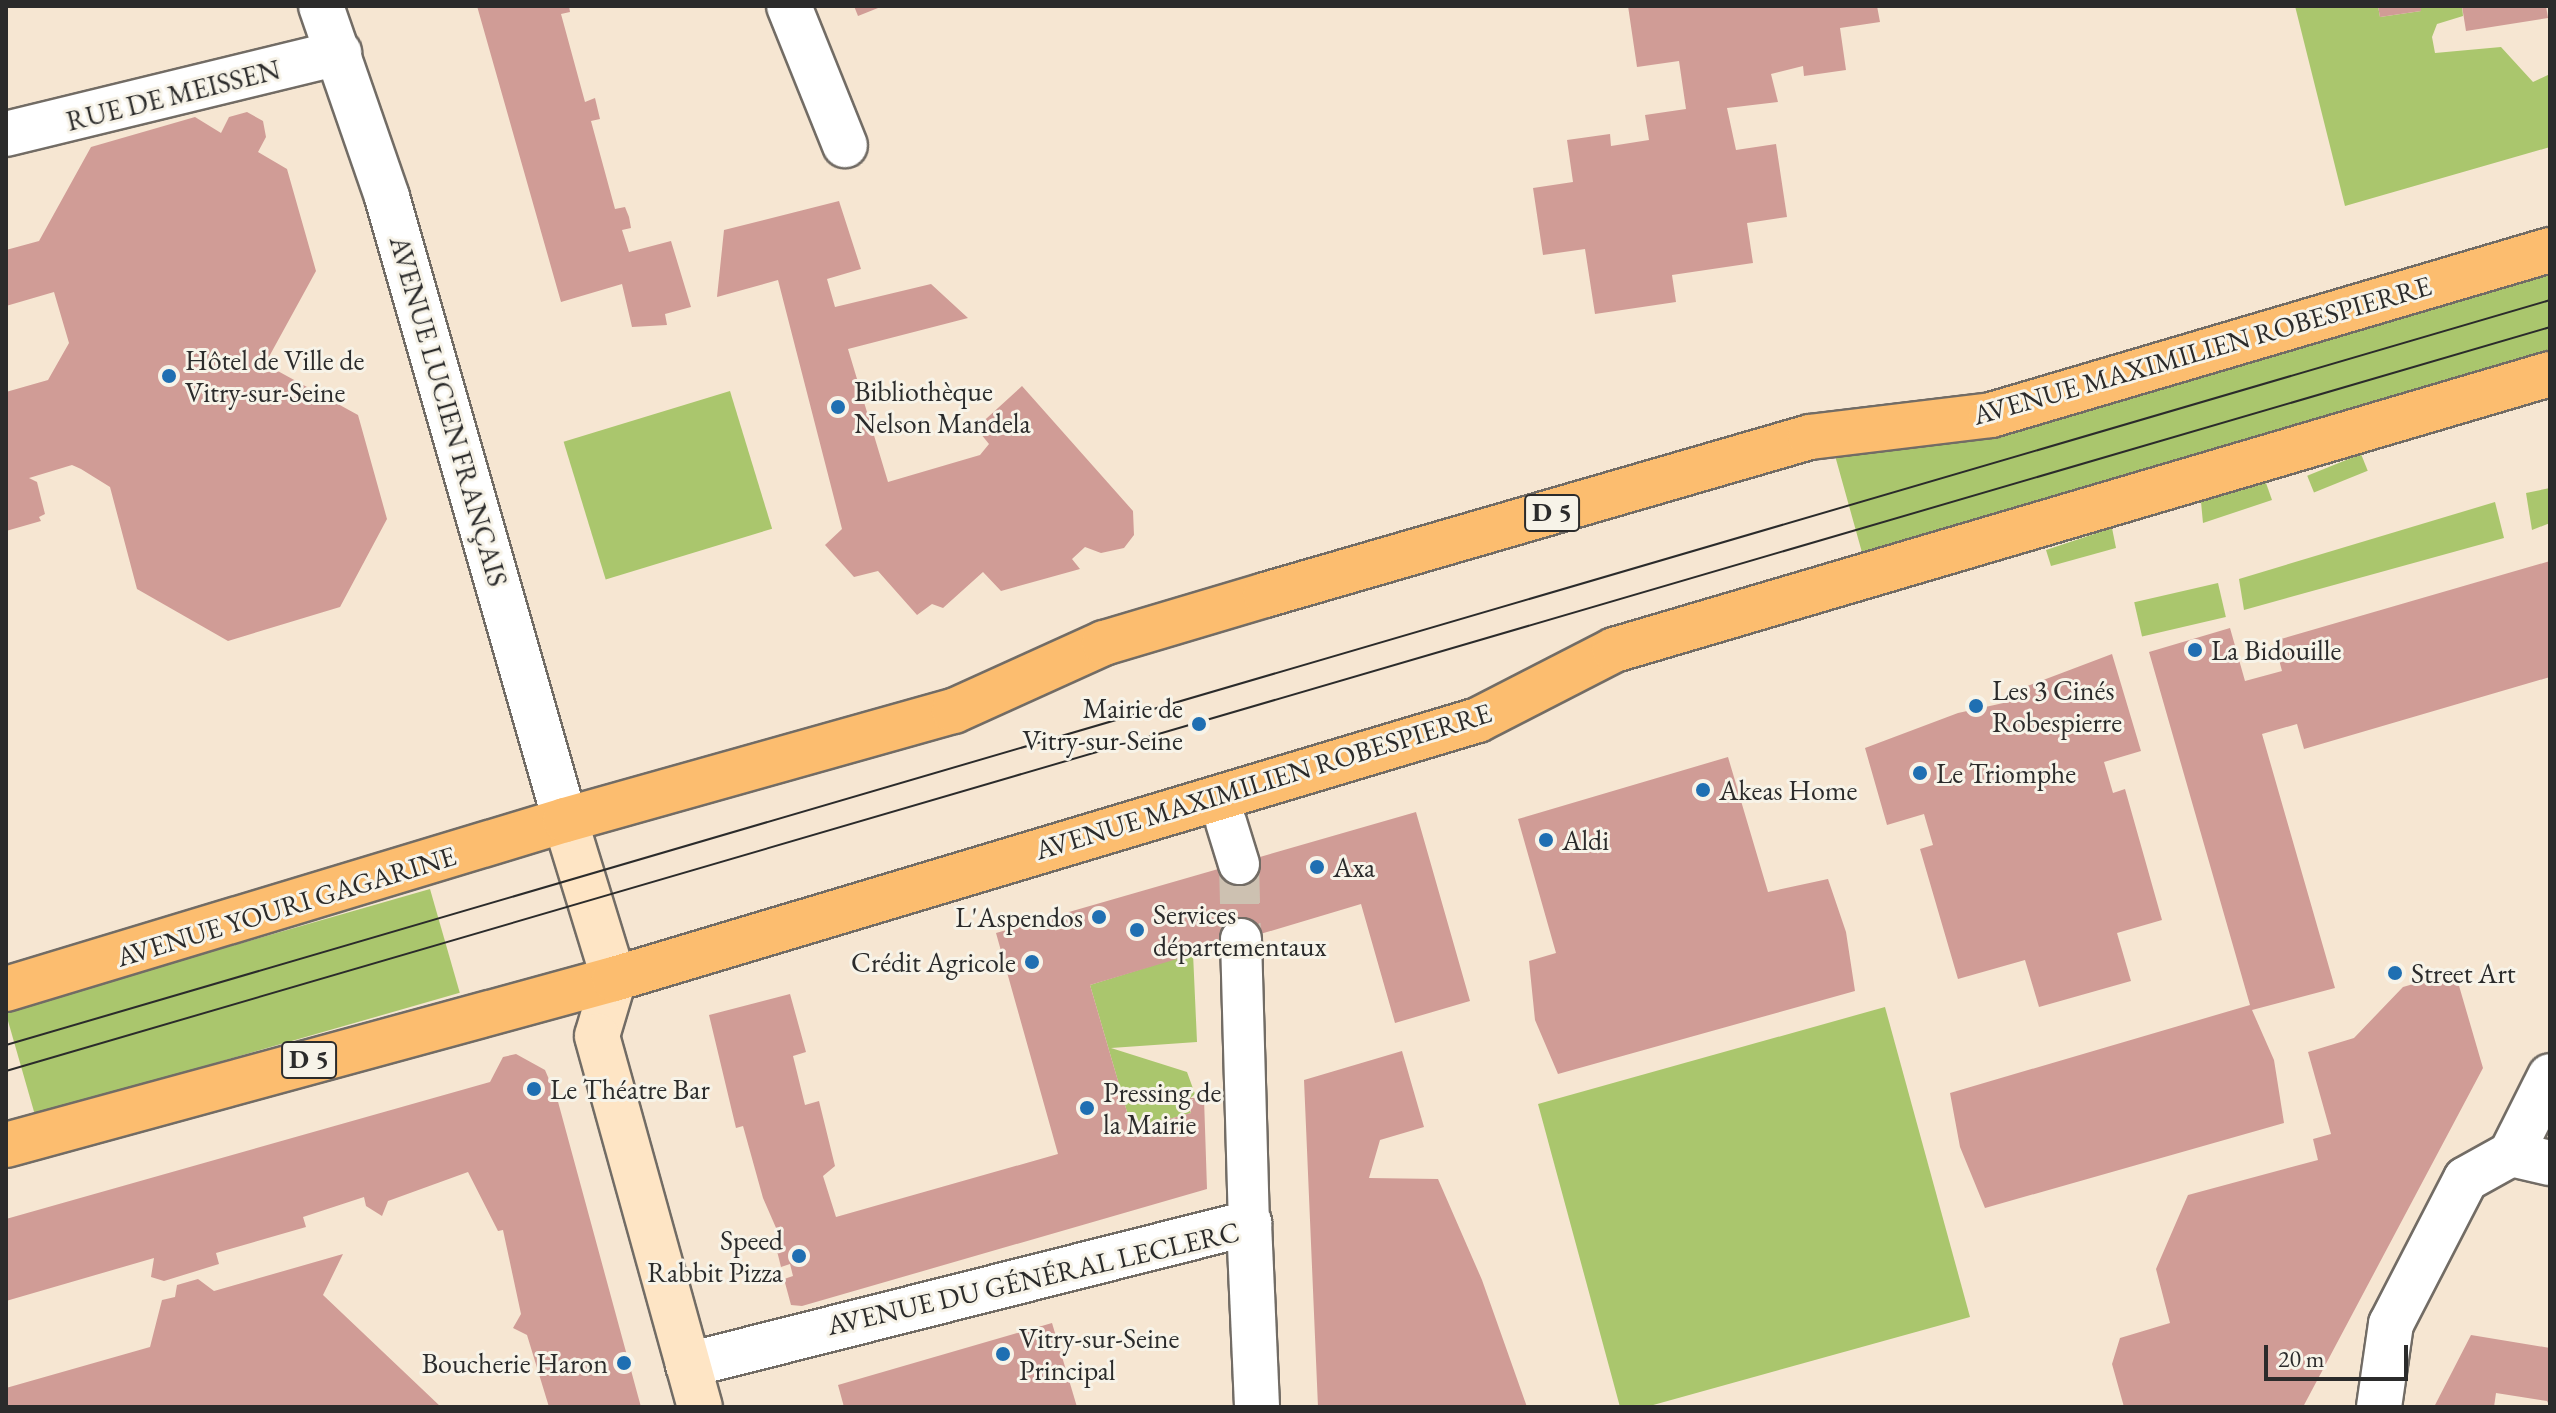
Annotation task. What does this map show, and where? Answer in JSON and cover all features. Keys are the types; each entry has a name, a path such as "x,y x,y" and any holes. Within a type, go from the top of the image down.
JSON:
{"main road":[{"name":"AVENUE MAXIMILIEN ROBESPIERRE","path":"565,820 954,711 1104,643 1810,437 1991,415 2550,250"},
{"name":"AVENUE MAXIMILIEN ROBESPIERRE","path":"614,979 1478,720 1614,650 2550,374"},
{"path":"565,820 614,979 597,1036 700,1407"},
{"name":"AVENUE YOURI GAGARINE","path":"6,989 565,820"},
{"name":"D 5","path":"6,1145 614,979"}],"street":[{"name":"AVENUE LUCIEN FRANÇAIS","path":"321,6 403,250 565,820"},
{"path":"789,6 845,145"},
{"name":"RUE DE MEISSEN","path":"6,134 339,53"},
{"path":"1226,822 1239,864"},
{"path":"1241,939 1249,1223"},
{"path":"2379,1407 2391,1324 2466,1179 2530,1159 2550,1076"},
{"name":"AVENUE DU GÉNÉRAL LECLERC","path":"688,1365 1249,1223 1257,1407"}],"green space":[{"path":"2295,6 2378,6 2380,17 2421,11 2421,6 2462,6 2463,16 2437,24 2432,37 2435,53 2501,47 2533,82 2550,74 2550,147 2345,206"},
{"path":"2550,272 2550,352 1863,556 1834,452 1996,437"},
{"path":"730,391 772,529 606,580 564,442"},
{"path":"2361,454 2368,471 2314,492 2307,476"},
{"path":"2266,483 2272,500 2203,523 2201,502"},
{"path":"2550,488 2550,523 2532,530 2526,493"},
{"path":"2495,502 2504,538 2244,610 2239,579"},
{"path":"2112,528 2116,548 2051,566 2046,550"},
{"path":"2218,583 2226,617 2142,636 2134,602"},
{"path":"430,889 460,993 35,1115 6,1011"},
{"path":"1193,953 1197,1042 1111,1048 1187,1072 1195,1094 1186,1102 1191,1113 1132,1129 1090,985"},
{"path":"1885,1007 1970,1317 1646,1407 1620,1407 1538,1104"}],"building":[{"path":"477,6 569,6 570,12 561,14 585,102 595,98 600,119 591,121 615,209 625,207 629,217 631,228 622,230 629,252 671,241 691,307 665,314 667,325 632,327 622,284 561,302"},
{"path":"854,6 883,6 858,16"},
{"path":"1628,6 1877,6 1880,22 1840,28 1846,70 1804,76 1803,66 1771,74 1778,102 1727,108 1736,150 1776,144 1787,217 1747,223 1753,263 1672,275 1676,302 1595,314 1585,249 1543,255 1533,188 1573,182 1567,140 1610,134 1611,146 1649,140 1645,115 1686,109 1679,61 1637,67"},
{"path":"2378,6 2421,6 2421,11 2380,17"},
{"path":"2462,6 2546,6 2548,18 2466,31"},
{"name":"Hôtel de Ville de Vitry-sur-Seine","path":"247,112 263,121 266,137 258,152 287,169 316,271 265,364 358,415 387,519 340,607 228,641 137,589 110,487 81,469 72,465 29,478 37,482 45,514 39,517 41,521 6,531 6,392 48,380 69,343 54,292 6,306 6,250 39,241 91,147 195,117 221,133 229,117"},
{"name":"Bibliothèque Nelson Mandela","path":"839,201 861,269 827,279 835,307 931,284 968,318 848,349 888,482 980,455 989,444 976,428 1022,386 1133,511 1134,535 1124,548 1101,553 1085,547 1072,559 1080,569 1001,591 983,572 943,608 932,604 917,615 878,571 854,577 825,545 842,529 778,280 717,297 724,230"},
{"path":"2550,561 2550,677 2304,749 2297,724 2262,734 2335,988 2252,1010 2274,1060 2284,1123 1985,1208 1960,1147 1950,1093 2250,1005 2149,652 2230,628 2245,681 2282,671 2274,641"},
{"path":"2112,654 2141,751 2104,762 2113,793 2125,789 2162,920 2117,933 2131,981 2039,1007 2025,960 1958,979 1920,849 1933,845 1924,814 1887,825 1865,748 1958,713 2008,702 2006,694"},
{"path":"1728,757 1768,892 1828,879 1846,932 1855,991 1558,1074 1535,1020 1529,961 1556,953 1518,819"},
{"path":"1416,812 1470,1001 1395,1023 1361,904 1090,985 1132,1129 1191,1113 1188,1098 1204,1098 1207,1189 802,1306 791,1305 784,1279 793,1276 790,1264 781,1267 774,1239 780,1237 763,1198 743,1126 736,1128 709,1015 790,994 806,1052 793,1056 805,1105 819,1101 835,1166 823,1176 836,1217 1058,1154 996,933"},
{"path":"2455,972 2483,1068 2303,1407 2124,1407 2112,1364 2120,1338 2170,1323 2156,1269 2188,1195 2318,1160 2313,1139 2331,1134 2308,1052 2354,1038 2403,987"},
{"path":"1402,1051 1424,1127 1380,1140 1369,1178 1438,1179 1482,1280 1527,1407 1318,1407 1304,1080"},
{"path":"516,1054 545,1070 557,1098 641,1407 549,1407 527,1335 513,1328 521,1314 503,1230 498,1231 468,1172 388,1201 382,1216 366,1206 364,1197 303,1217 306,1227 216,1253 219,1264 164,1281 151,1277 154,1258 6,1301 6,1219 490,1082 503,1057"},
{"path":"343,1254 323,1295 441,1407 6,1407 6,1388 150,1347 162,1300 175,1297 177,1285 198,1279 214,1291"},
{"name":"Vitry-sur-Seine Principal","path":"1052,1323 1077,1407 844,1407 838,1385"},
{"path":"2471,1335 2550,1348 2550,1407 2547,1401 2496,1393 2494,1407 2434,1407"}],"tunnel":[{"path":"1239,864 1241,939"}],"tram line":[{"path":"6,1045 2550,300"},
{"path":"6,1071 2550,327"}],"place":[{"name":"Hôtel de Ville de Vitry-sur-Seine","path":"169,376"},
{"name":"Bibliothèque Nelson Mandela","path":"838,407"},
{"name":"La Bidouille","path":"2195,650"},
{"name":"Les 3 Cinés Robespierre","path":"1976,706"},
{"name":"Mairie de Vitry-sur-Seine","path":"1199,724"},
{"name":"Le Triomphe","path":"1920,773"},
{"name":"Akeas Home","path":"1703,790"},
{"name":"Aldi","path":"1546,840"},
{"name":"Axa","path":"1317,867"},
{"name":"L'Aspendos","path":"1099,917"},
{"name":"Services départementaux","path":"1137,930"},
{"name":"Crédit Agricole","path":"1032,962"},
{"name":"Street Art","path":"2395,973"},
{"name":"Le Théatre Bar","path":"534,1089"},
{"name":"Pressing de la Mairie","path":"1087,1108"},
{"name":"Speed Rabbit Pizza","path":"799,1256"},
{"name":"Vitry-sur-Seine Principal","path":"1003,1354"},
{"name":"Boucherie Haron","path":"624,1363"}]}
